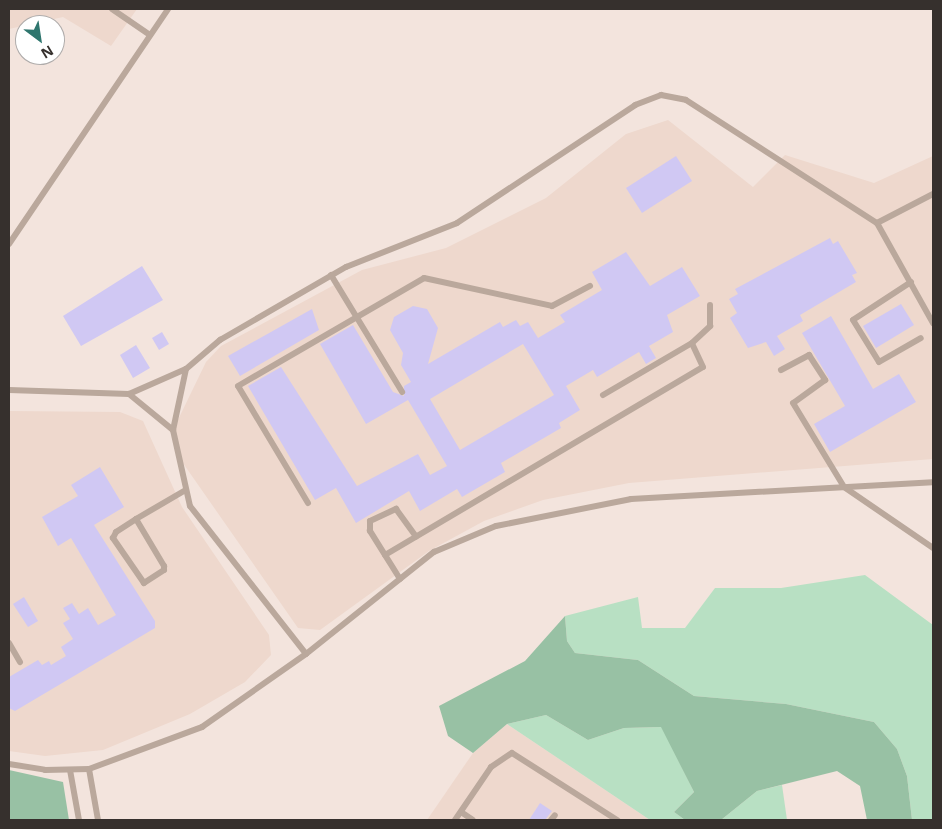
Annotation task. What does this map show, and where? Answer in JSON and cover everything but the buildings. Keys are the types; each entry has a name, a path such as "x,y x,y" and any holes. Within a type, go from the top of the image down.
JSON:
{"lane":[{"path":"112,9 150,35"},
{"path":"9,244 168,9"},
{"path":"9,390 129,394 186,369 220,340 331,275 457,223 635,105 661,95 686,100 877,223 933,323"},
{"path":"877,223 933,194"},
{"path":"331,275 402,392"},
{"path":"308,502 238,386 356,315 424,278 552,306 590,286"},
{"path":"911,282 853,320 879,362 921,338"},
{"path":"603,395 692,342 710,326 710,305"},
{"path":"385,555 703,367 692,342"},
{"path":"781,370 807,354 824,377 793,403 844,487 933,548"},
{"path":"186,369 174,430 184,491 199,520 306,654"},
{"path":"129,394 174,430"},
{"path":"9,764 70,770 89,769 202,727 306,654 434,552 472,534 582,508 668,495 933,482"},
{"path":"136,519 164,566 164,570 144,583 114,538 136,519 184,491"},
{"path":"400,579 369,526 390,509 402,514 416,537"},
{"path":"9,643 20,662"},
{"path":"455,820 491,767 512,753 617,820"},
{"path":"89,769 98,820"},
{"path":"70,770 79,820"},
{"path":"461,812 473,820"}],"shaded area":[{"path":"9,9 137,9 111,46 65,18 65,15 15,15 15,28 9,29"},
{"path":"668,120 753,187 785,155 874,183 933,156 933,459 629,483 543,500 484,521 429,551 320,630 298,628 178,456 175,426 206,362 221,346 362,270 446,248 546,198 626,134"},
{"path":"9,411 120,412 143,421 182,507 269,635 271,655 245,682 190,714 103,750 45,756 9,751"},
{"path":"507,724 650,820 427,820 473,753"}],"green space":[{"path":"865,575 933,625 933,820 912,820 907,776 897,749 874,722 786,704 694,696 638,660 575,653 567,641 565,616 638,597 642,628 685,628 715,588 781,588"},
{"path":"565,616 567,641 575,653 638,660 694,696 786,704 874,722 897,749 907,776 912,820 867,820 860,786 837,771 757,791 721,820 685,820 674,812 694,792 661,727 624,728 588,740 546,715 507,724 473,753 448,736 439,706 525,661"},
{"path":"546,715 588,740 624,728 662,727 694,792 674,812 685,820 650,820 507,724"},
{"path":"9,770 63,782 69,820 9,820"},
{"path":"782,785 787,820 721,820 757,791"}]}
